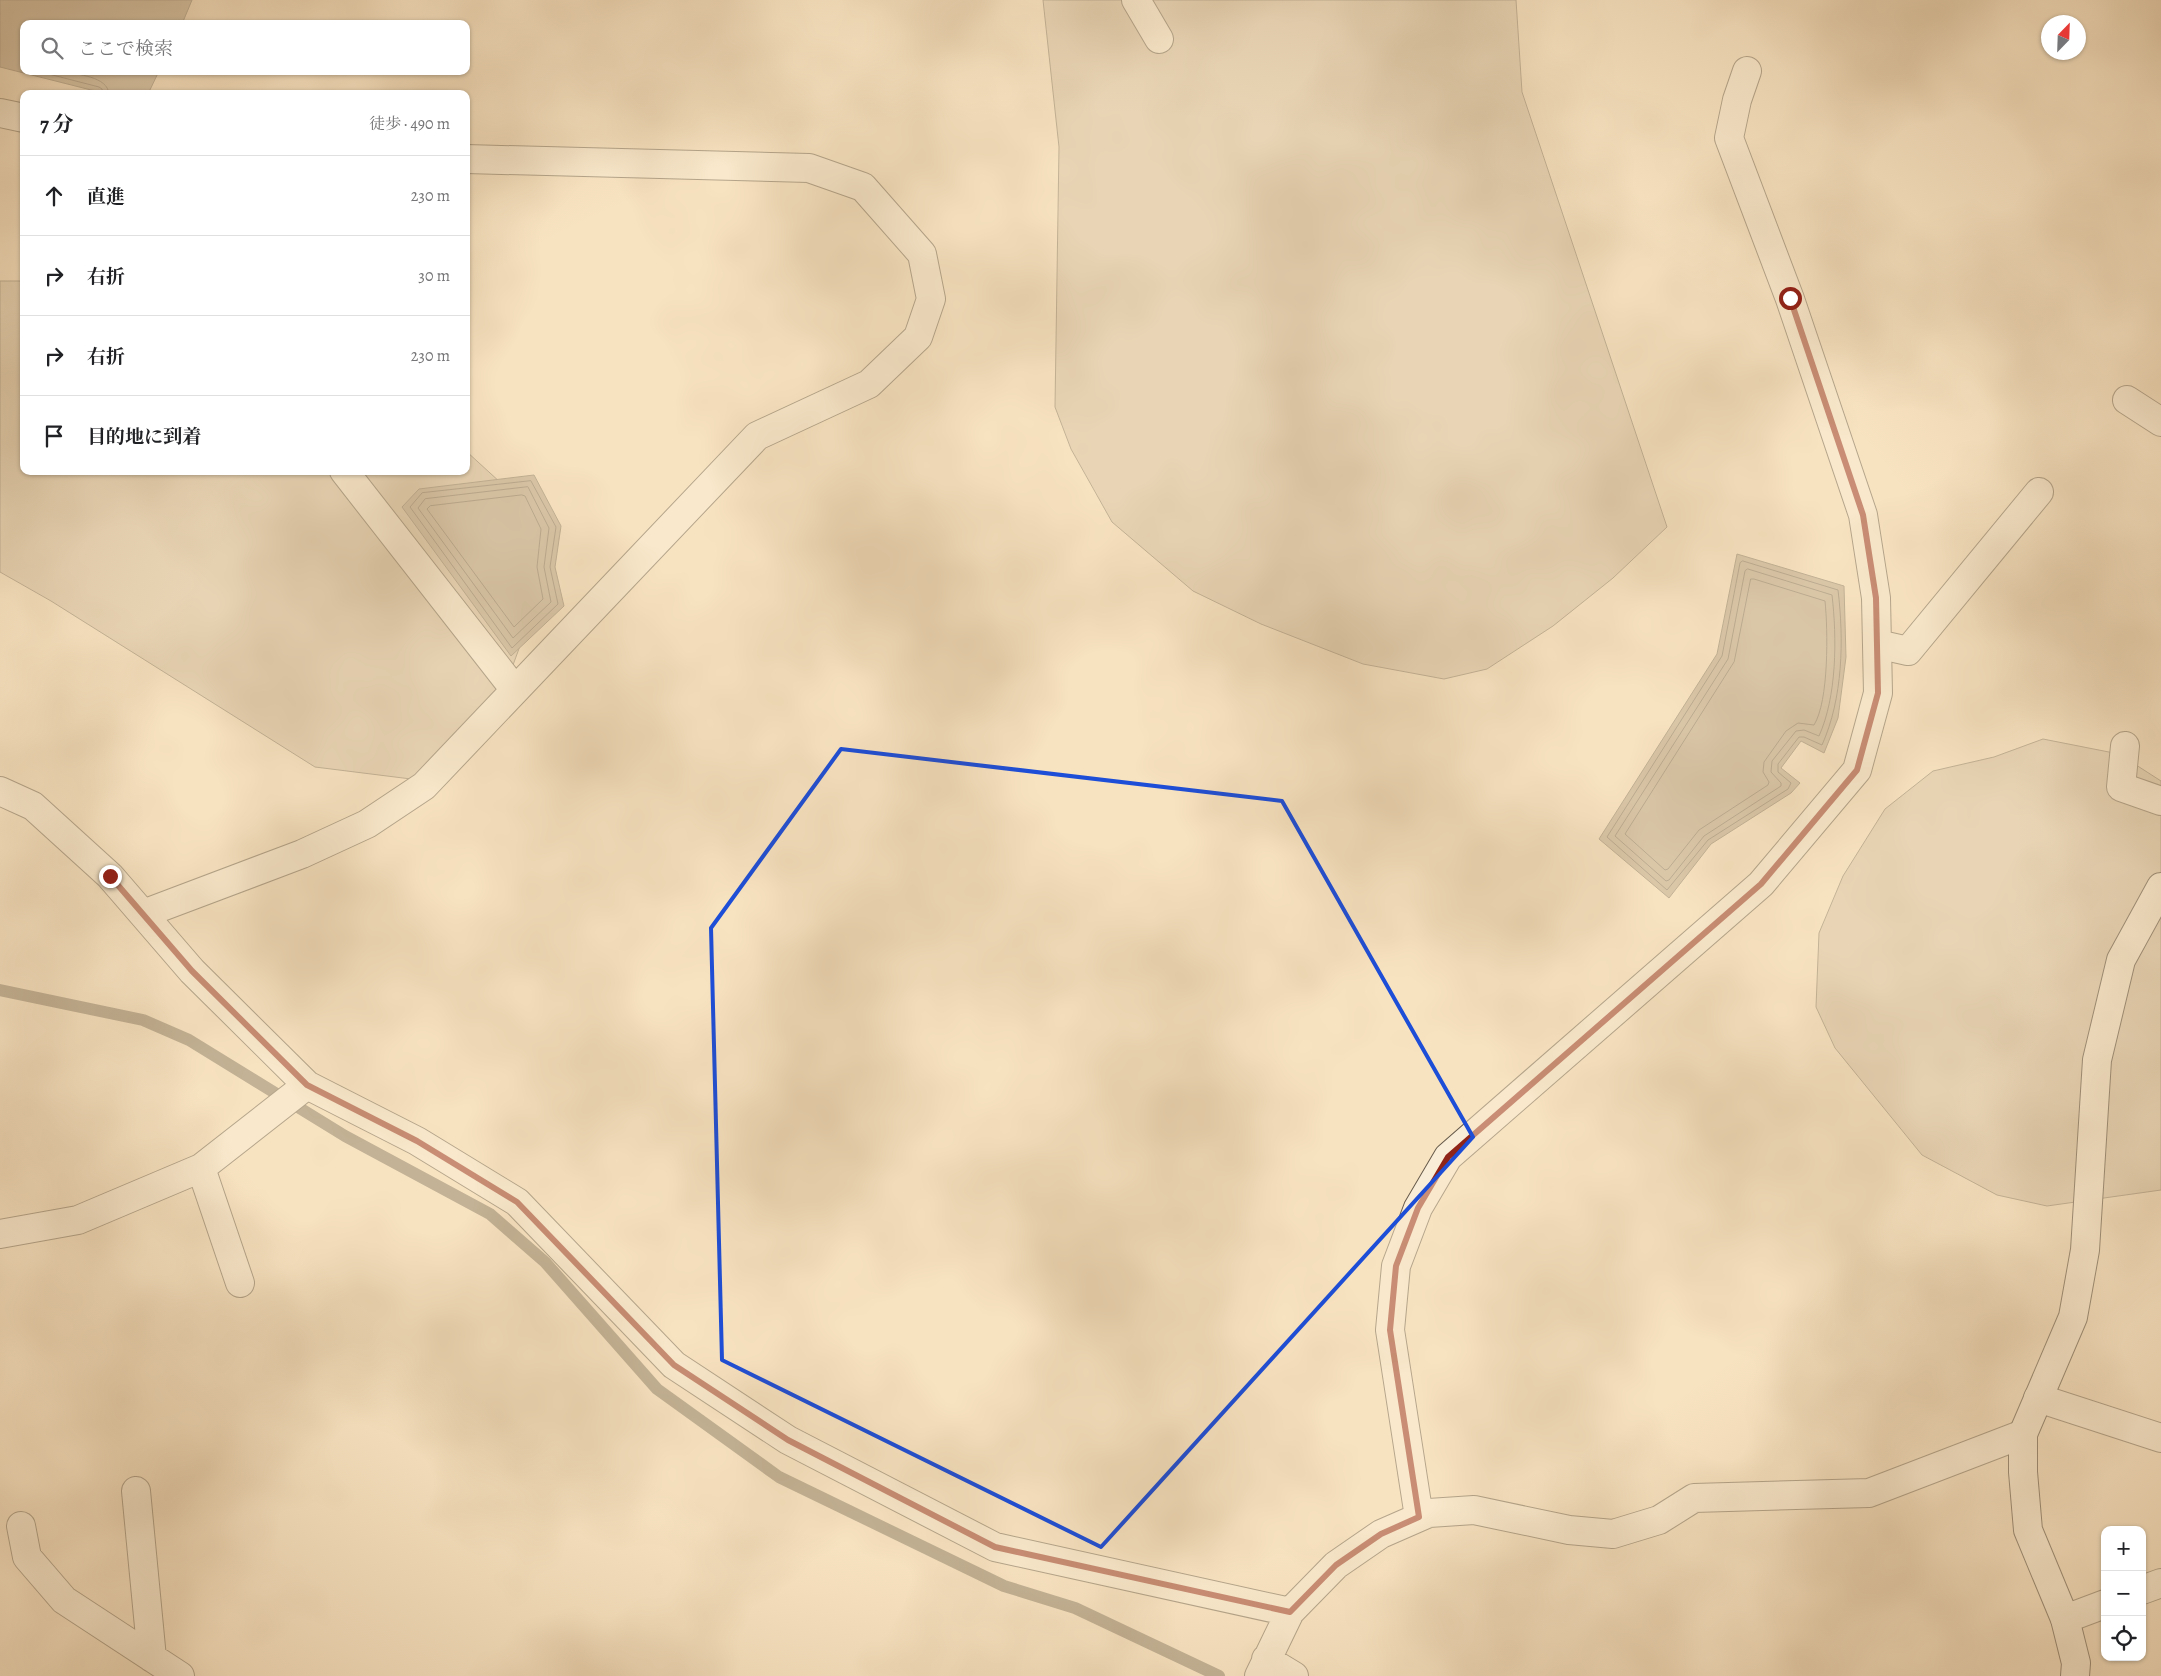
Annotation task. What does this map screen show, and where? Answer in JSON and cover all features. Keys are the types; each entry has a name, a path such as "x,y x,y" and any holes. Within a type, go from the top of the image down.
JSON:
{"street":[{"path":"1136,0 1159,39"},
{"path":"1419,1517 1390,1330 1396,1266 1418,1208 1448,1157 1761,884 1857,770 1878,693 1876,598 1863,515 1790,298 1730,138 1737,100 1747,71"},
{"path":"0,113 20,117"},
{"path":"143,914 302,854 367,824 424,786 757,436 868,384 918,337 931,299 922,254 863,187 809,168 470,158"},
{"path":"2127,400 2161,422"},
{"path":"347,475 515,690"},
{"path":"1877,644 1908,651 2039,492"},
{"path":"2125,746 2121,787 2161,801"},
{"path":"0,792 34,806 110,876 192,971 307,1085 417,1141 517,1202 674,1365 788,1440 995,1547 1290,1612"},
{"path":"2074,1676 2076,1663 2065,1619 2028,1530 2023,1472 2023,1434 2073,1317 2085,1250 2099,1051 2121,960 2161,887"},
{"path":"0,1234 78,1220 201,1168 307,1085"},
{"path":"201,1168 240,1283"},
{"path":"2038,1398 2161,1438"},
{"path":"1294,1676 1262,1668 1290,1612 1336,1565 1381,1534 1429,1513 1474,1510 1569,1530 1613,1534 1659,1520 1694,1498 1869,1493 2023,1434"},
{"path":"136,1491 152,1658"},
{"path":"21,1526 27,1557 64,1600 180,1676"},
{"path":"2146,1589 2161,1583"},
{"path":"2065,1619 2101,1606"}],"highlighted area":[{"path":"841,749 1282,801 1473,1137 1101,1547 722,1360 711,928"}],"shaded area":[{"path":"1043,0 1516,0 1522,92 1667,527 1613,578 1553,626 1487,669 1444,679 1363,664 1261,624 1193,591 1112,522 1071,449 1055,407 1059,147"},
{"path":"0,281 20,281 20,475 470,475 470,455 537,516 531,616 513,665 461,751 411,779 315,767 51,601 0,572"},
{"path":"2043,739 2119,754 2161,781 2161,1190 2047,1206 1997,1195 1922,1155 1835,1048 1816,1007 1819,933 1843,876 1885,809 1933,771 1994,757"}],"water":[{"path":"0,0 192,0 184,20 20,20 20,72 0,67"},
{"path":"32,75 157,75 150,90 91,90"},
{"path":"534,475 561,526 555,567 564,606 511,656 402,507 419,489"},
{"path":"1737,554 1844,586 1846,657 1838,718 1824,753 1801,741 1781,768 1800,783 1791,793 1711,844 1669,898 1599,839 1717,654"}],"waterway":[{"path":"0,990 143,1020 189,1040 345,1136 490,1214 545,1262 657,1389 779,1477 1004,1586 1075,1608 1219,1676"}],"route":[{"path":"110,876 192,971 307,1085 417,1141 517,1202 674,1365 788,1440 995,1547 1290,1612 1336,1565 1381,1534 1419,1517 1390,1330 1396,1266 1418,1208 1448,1157 1761,884 1857,770 1878,693 1876,598 1863,515 1790,298"}]}
